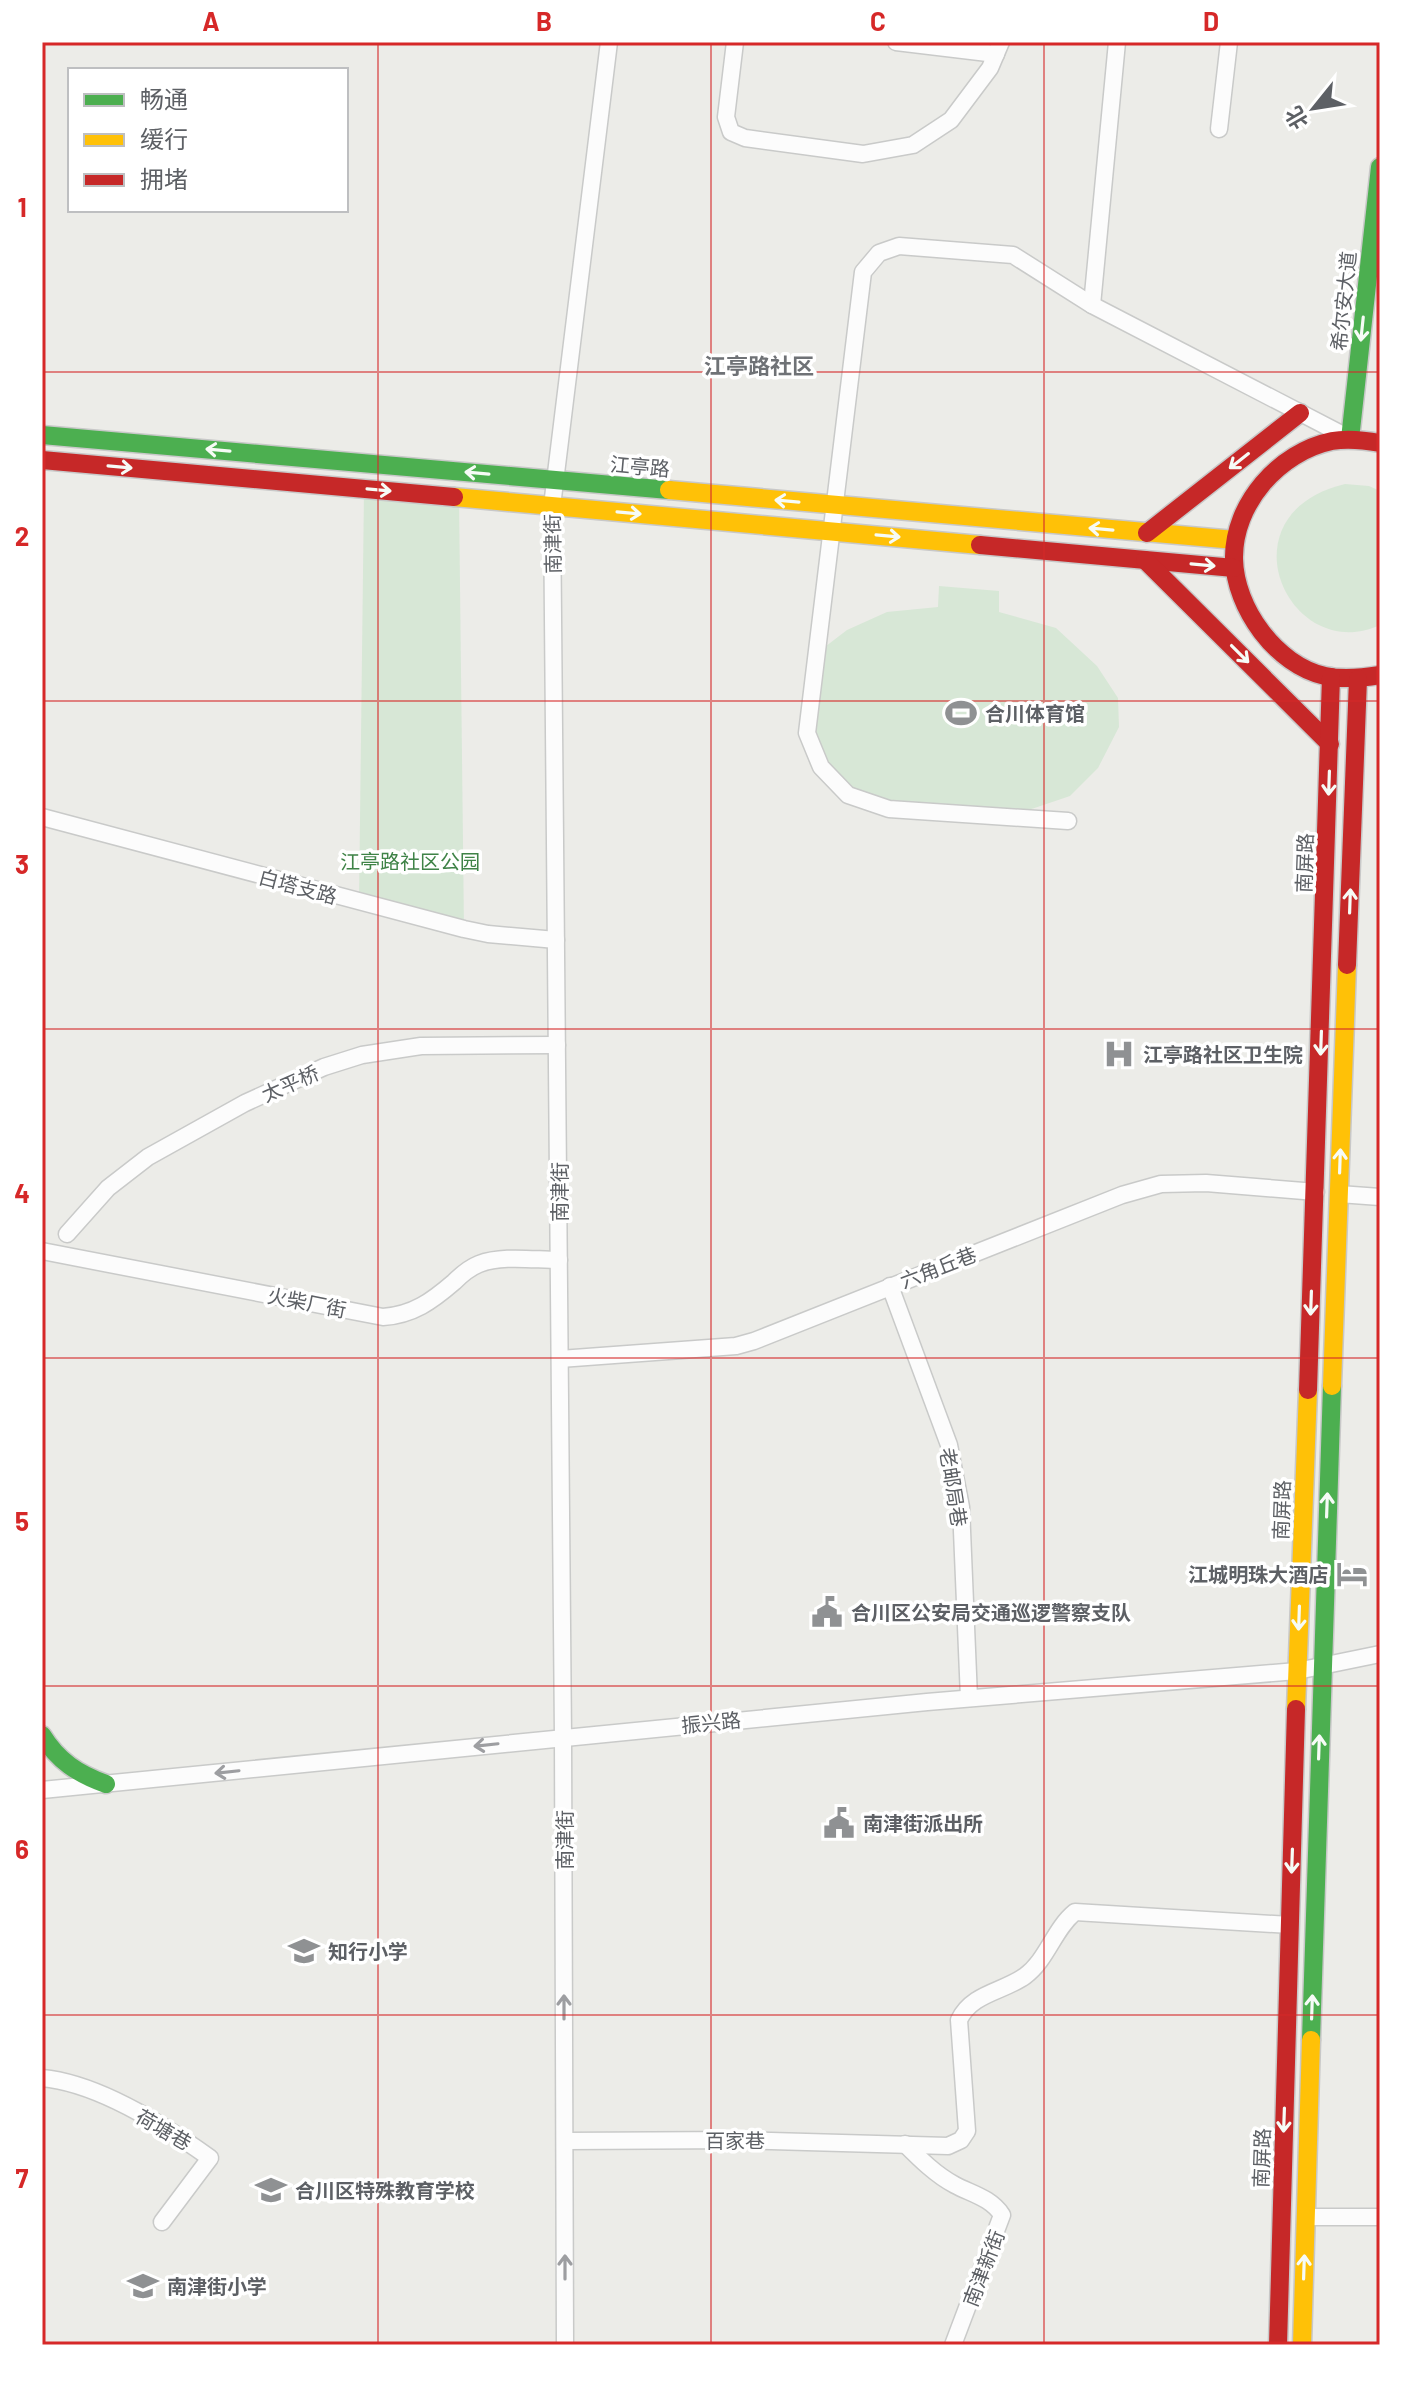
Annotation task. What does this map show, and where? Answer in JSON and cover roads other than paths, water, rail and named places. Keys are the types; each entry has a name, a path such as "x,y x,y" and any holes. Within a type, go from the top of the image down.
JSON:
{"main road":[{"name":"希尔安大道","path":"1350,439 1380,167"},
{"path":"1147,533 1300,413"},
{"name":"江亭路","path":"42,435 1235,540"},
{"path":"1380,443 1350,439 1315,446 1283,463 1258,488 1242,520 1235,540 1234,568 1240,592 1256,626 1282,653 1309,671 1331,677 1358,679 1380,675"},
{"path":"42,460 1234,568"},
{"path":"1145,560 1330,744"},
{"name":"南屏路","path":"1278,2345 1297,1671 1316,1192 1331,677"},
{"path":"1302,2345 1321,1666 1358,679"},
{"path":"42,1735 60,1761 76,1774 106,1784"}],"street":[{"name":"南津街","path":"565,2345 552,506 609,42"},
{"path":"735,42 726,117 731,132 745,138 863,154 913,145 951,120 990,68 998,48 896,42"},
{"path":"1092,305 1117,42"},
{"path":"1219,129 1229,42"},
{"path":"1068,821 889,809 848,795 821,767 807,733 863,272 879,253 899,246 1013,255 1092,305 1350,439"},
{"name":"白塔支路","path":"42,817 464,929 556,940"},
{"name":"太平桥","path":"67,1234 108,1188 148,1157 245,1103 324,1067 362,1055 421,1046 557,1045"},
{"name":"六角丘巷","path":"560,1359 736,1346 1122,1195 1161,1184 1206,1183 1316,1192"},
{"path":"1339,1194 1380,1197"},
{"name":"火柴厂街","path":"42,1251 383,1317 398,1316 425,1305 479,1264 559,1260"},
{"name":"老邮局巷","path":"890,1286 949,1445 961,1507 969,1698"},
{"name":"振兴路","path":"42,1790 969,1698 1297,1671 1380,1654"},
{"name":"百家巷","path":"565,2141 739,2140 905,2144 939,2148 961,2140 967,2131 959,2020 964,2010 975,2000 1025,1975 1035,1966 1066,1919 1075,1912 1290,1925"},
{"name":"荷塘巷","path":"42,2078 67,2080 162,2124 210,2158 162,2222"},
{"name":"南津新街","path":"905,2144 937,2173 996,2206 1002,2215 953,2345"},
{"path":"1306,2217 1380,2217"}],"place":[{"name":"合川体育馆","path":"961,713"},
{"name":"江亭路社区卫生院","path":"1119,1054"},
{"name":"江城明珠大酒店","path":"1352,1574"},
{"name":"合川区公安局交通巡逻警察支队","path":"827,1612"},
{"name":"南津街派出所","path":"839,1823"},
{"name":"知行小学","path":"304,1951"},
{"name":"合川区特殊教育学校","path":"271,2190"},
{"name":"南津街小学","path":"143,2286"}],"district":[{"name":"江亭路社区","path":"759,365"}],"park label":[{"name":"江亭路社区公园","path":"410,861"}]}
